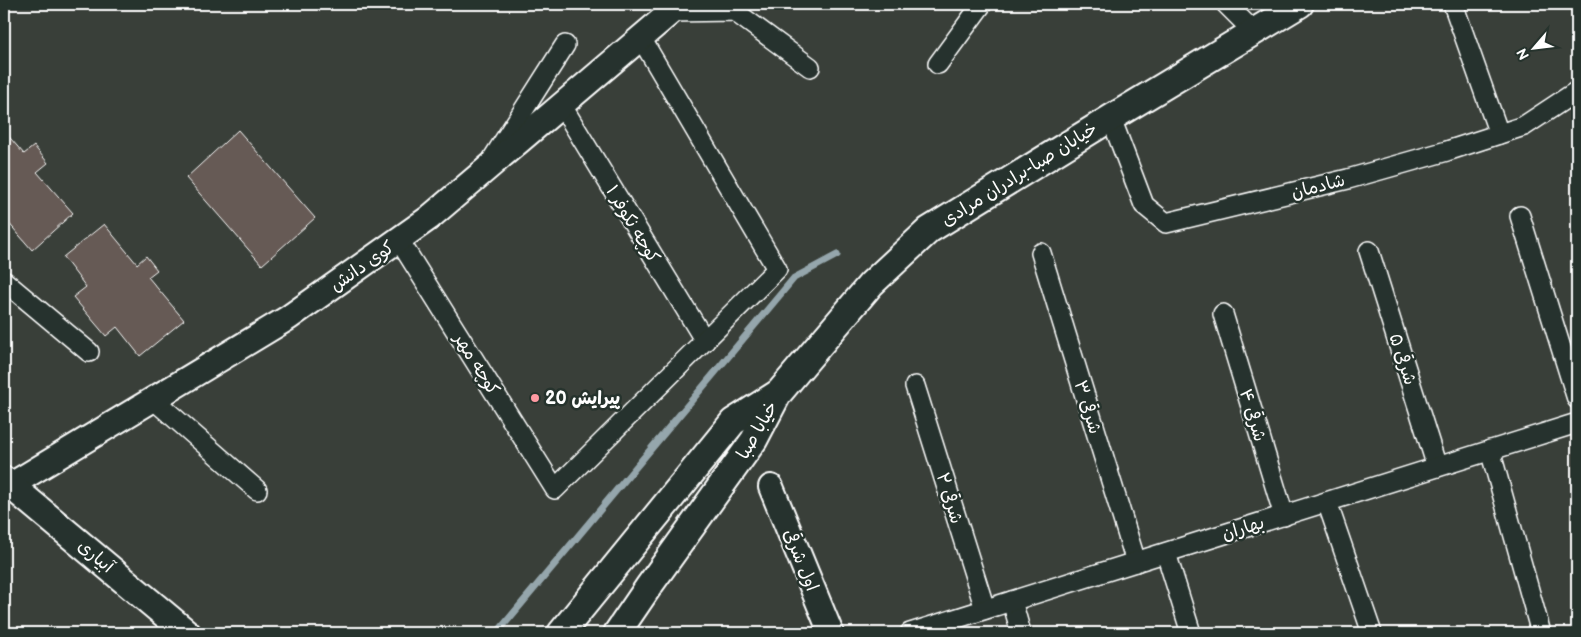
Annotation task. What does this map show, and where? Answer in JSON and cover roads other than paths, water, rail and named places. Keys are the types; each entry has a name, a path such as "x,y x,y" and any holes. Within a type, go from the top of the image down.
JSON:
{"main road":[{"name":"خیابان صبا-برادران مرادی","path":"778,394 871,284 929,230 1300,4"},
{"name":"خیابا صبا","path":"561,633 733,422 778,394"},
{"name":"خیابا صبا","path":"617,633 648,586 754,440 778,394"},
{"name":"آبیاری","path":"7,482 187,633"}],"street":[{"path":"938,64 982,4"},
{"path":"1226,4 1253,32"},
{"path":"1453,4 1499,134"},
{"path":"677,8 734,11 810,67"},
{"name":"کوی دانش","path":"7,482 153,400 288,318 399,240 429,218 677,8"},
{"path":"641,38 777,269 705,342"},
{"path":"484,172 565,45"},
{"name":"شادمان","path":"1111,118 1144,205 1166,222 1348,179 1447,151 1524,126 1577,91"},
{"name":"کوچه نکوفر ۱","path":"562,106 705,342"},
{"path":"1520,216 1577,400"},
{"name":"کوچه مهر","path":"399,240 555,488 705,342"},
{"name":"۵ شرقی","path":"1369,251 1437,467"},
{"name":"۳ شرقی","path":"1041,253 1136,562"},
{"path":"4,281 89,352"},
{"name":"۴ شرقی","path":"1223,314 1284,516"},
{"name":"۲ شرقی","path":"915,386 985,609"},
{"path":"153,400 257,490"},
{"name":"بهاران","path":"910,633 1577,423"},
{"path":"1490,450 1542,633"},
{"name":"اول شرقی","path":"771,487 831,633"},
{"path":"1327,502 1372,633"},
{"path":"1166,553 1191,633"},
{"path":"1012,601 1021,633"}],"waterway":[{"path":"497,633 794,278 837,255"}],"place":[{"name":"پیرایش 20","path":"535,398"}]}
